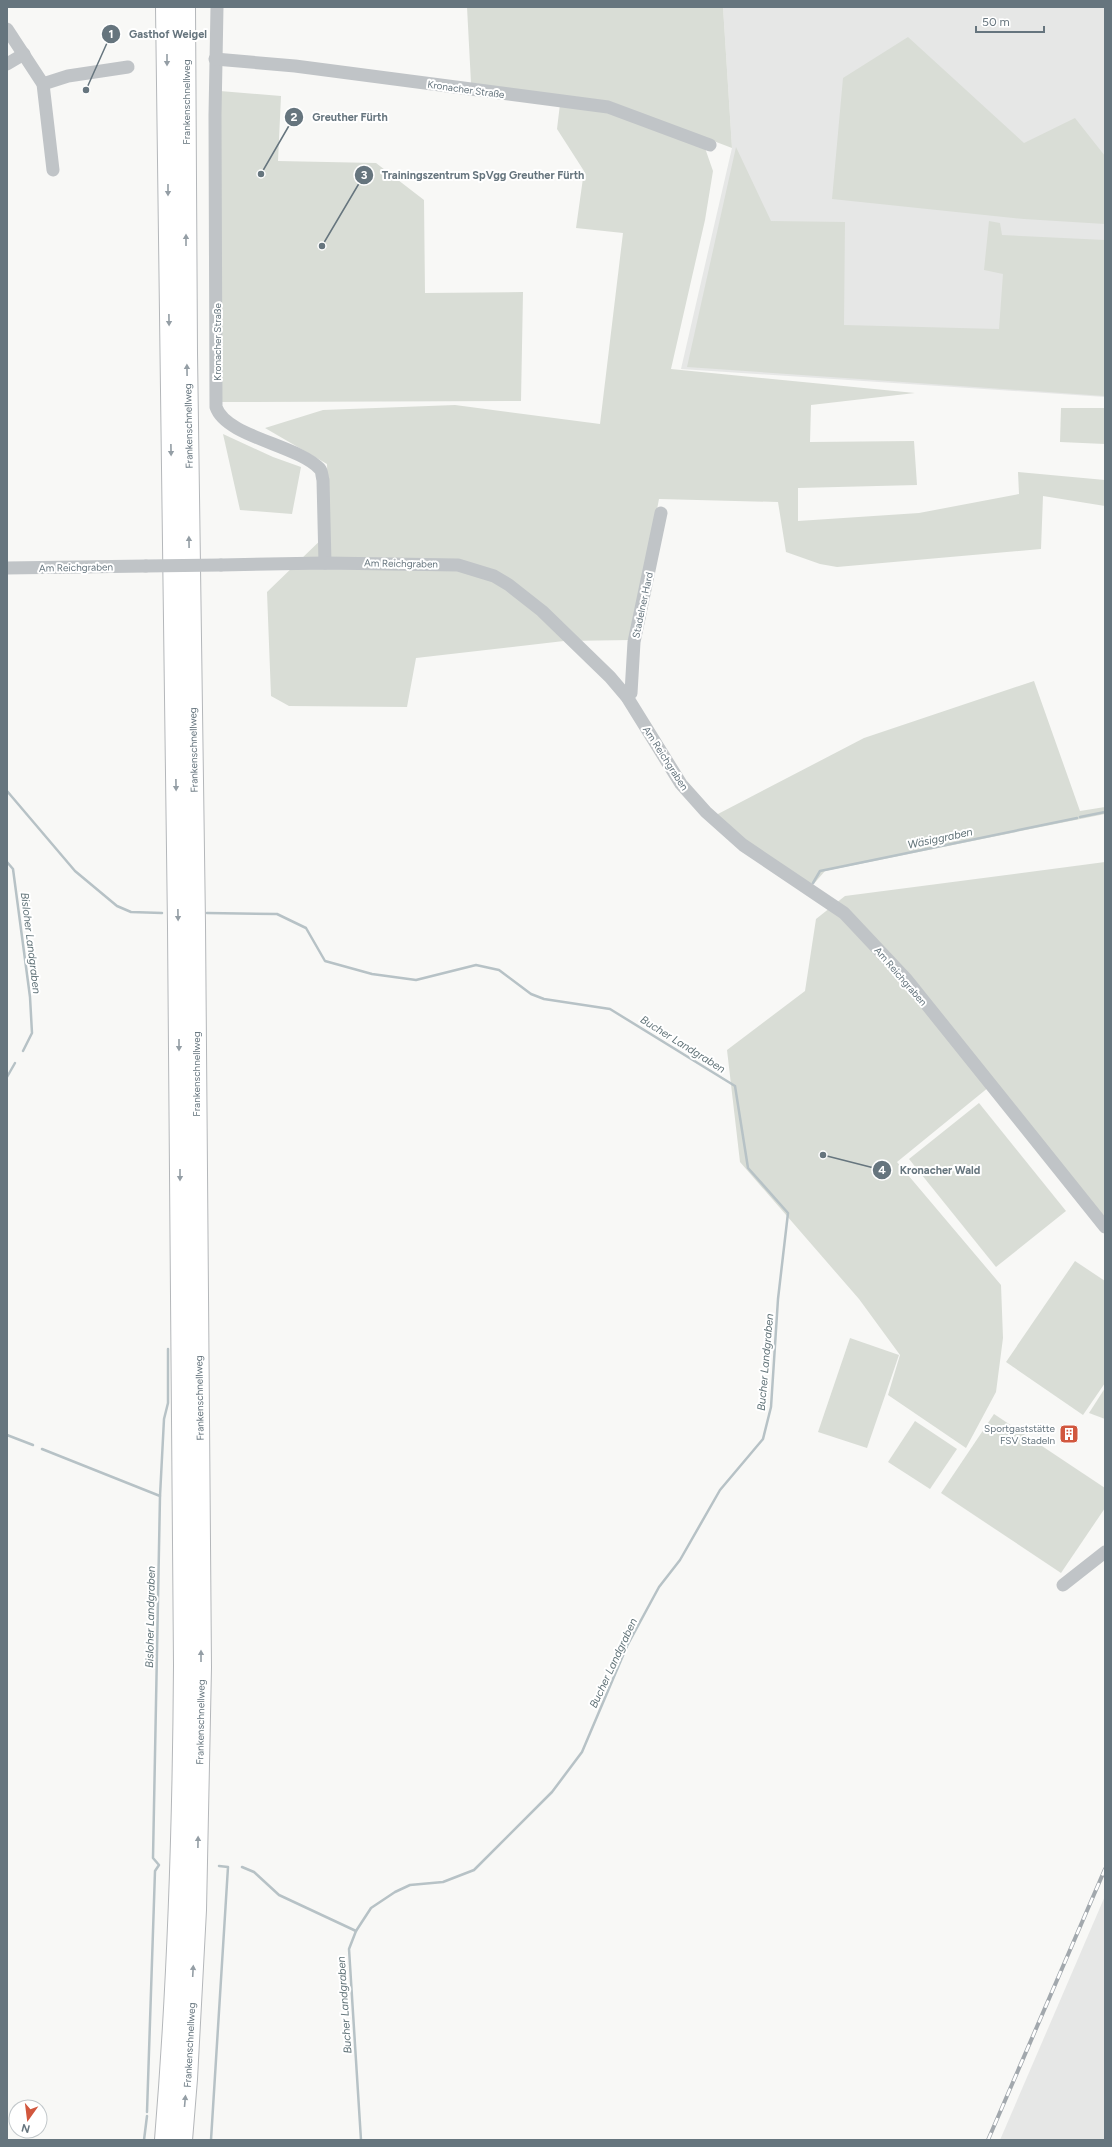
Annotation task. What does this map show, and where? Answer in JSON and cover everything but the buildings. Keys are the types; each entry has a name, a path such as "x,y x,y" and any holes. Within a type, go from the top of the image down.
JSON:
{"highway":[{"name":"Frankenschnellweg","path":"164,2140 173,2023 183,1780 184,1673 178,928 166,7"},
{"name":"Frankenschnellweg","path":"182,2140 187,2079 196,1910 201,1667 195,924 187,353 185,7"}],"street":[{"name":"Kronacher Straße","path":"217,7 215,59 216,407 223,419 238,428 307,460 320,470 323,480 325,563"},
{"path":"7,29 43,84 53,170"},
{"path":"7,64 24,54"},
{"name":"Kronacher Straße","path":"215,59 295,66 608,107 710,145"},
{"path":"43,84 68,76 128,67"},
{"name":"Stadelner Hard","path":"627,697 631,692 634,642 660,513"},
{"name":"Am Reichgraben","path":"7,568 325,563 458,564 494,576 542,611 610,677 627,697 681,784 706,812 743,845 844,913 907,980 1105,1227"},
{"path":"1063,1585 1105,1552"}],"shaded area":[{"path":"467,7 723,7 732,148 611,102 471,83"},
{"path":"723,7 1105,7 1105,397 681,369 732,148"},
{"path":"908,37 1024,143 1075,118 1105,156 1105,224 1024,219 832,199 843,78"},
{"path":"220,91 281,96 278,161 376,163 424,200 425,293 523,292 521,401 220,402"},
{"path":"560,104 608,111 705,148 713,171 705,220 671,369 915,393 811,405 810,442 914,441 917,485 798,488 798,521 919,513 1019,494 1018,472 1105,480 1105,506 1043,496 1041,549 837,567 820,564 786,552 778,502 659,499 632,640 564,641 416,658 407,707 289,706 271,696 267,592 329,532 327,464 265,428 323,410 455,405 600,424 623,233 576,228 584,171 557,129"},
{"path":"736,147 771,221 845,222 844,325 999,329 1003,274 984,270 989,221 1000,223 1002,235 1105,240 1105,396 687,367"},
{"path":"1061,408 1105,408 1105,444 1060,442"},
{"path":"223,434 273,457 301,467 292,514 240,510"},
{"path":"1034,681 1080,811 1105,807 1105,814 825,871 811,887 760,852 716,815 864,738"},
{"path":"1105,862 1105,1220 989,1087 897,1162 1001,1285 1003,1338 996,1392 966,1448 888,1395 900,1355 859,1299 740,1162 727,1050 805,991 816,919 845,896"},
{"path":"979,1103 1066,1211 996,1267 909,1159"},
{"path":"1075,1261 1105,1281 1105,1383 1083,1415 1006,1362"},
{"path":"850,1338 899,1355 867,1448 818,1432"},
{"path":"1105,1388 1105,1419 1089,1413"},
{"path":"994,1414 1105,1488 1105,1508 1061,1573 941,1493"},
{"path":"915,1421 957,1449 930,1489 888,1462"},
{"path":"1105,1896 1105,2140 1000,2140"}],"waterway":[{"name":"Bucher Landgraben","path":"7,791 75,871 117,906 131,912 162,913"},
{"name":"Wäsiggraben","path":"1080,817 1105,812"},
{"name":"Wäsiggraben","path":"813,883 820,871 1077,818"},
{"name":"Bisloher Landgraben","path":"7,862 13,869 30,997 32,1033 23,1051"},
{"name":"Bucher Landgraben","path":"207,913 277,914 306,928 325,961 372,974 416,980 476,965 499,970 531,994 544,999 610,1009 735,1086 748,1168 788,1213 778,1299 771,1407 763,1439 720,1490 680,1560 659,1587 627,1646 582,1752 552,1792 474,1870 443,1882 410,1885 395,1892 371,1908 356,1931 349,1949 361,2140"},
{"name":"Bisloher Landgraben","path":"7,1077 15,1063"},
{"path":"160,1496 164,1419 168,1403 168,1349"},
{"name":"Bisloher Landgraben","path":"7,1435 33,1445"},
{"name":"Bisloher Landgraben","path":"42,1449 160,1496 153,1858 159,1865 155,1871 147,2112"},
{"path":"211,2140 228,1867 219,1866"},
{"name":"Bisloher Landgraben","path":"242,1867 254,1872 279,1895 356,1931"},
{"path":"144,2140 147,2116"}],"railway":[{"path":"988,2140 1105,1869"}],"place":[{"name":"Gasthof Weigel","path":"86,90"},
{"name":"Greuther Fürth","path":"261,174"},
{"name":"Trainingszentrum SpVgg Greuther Fürth","path":"322,246"},
{"name":"Kronacher Wald","path":"823,1155"},
{"name":"Sportgaststätte FSV Stadeln","path":"1069,1434"}]}
